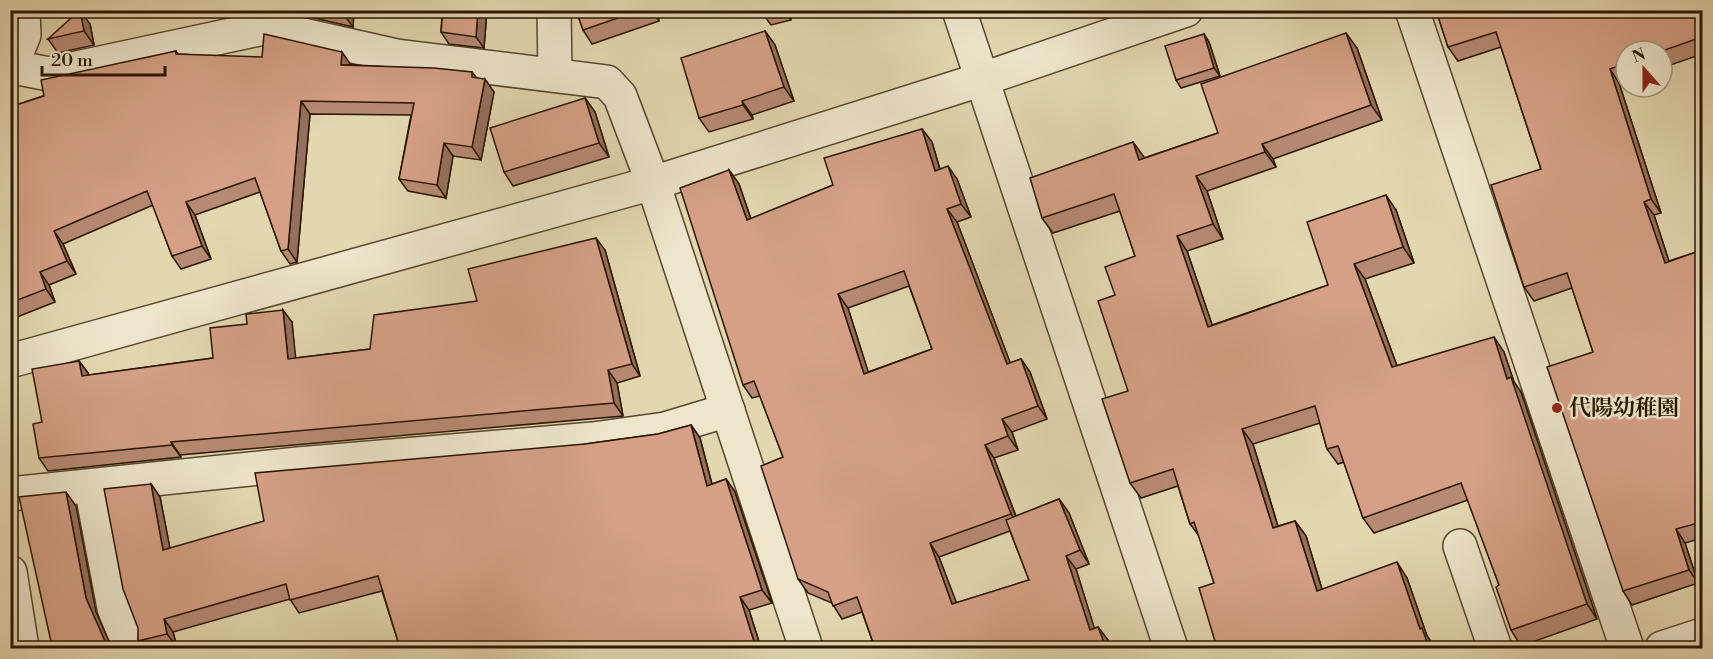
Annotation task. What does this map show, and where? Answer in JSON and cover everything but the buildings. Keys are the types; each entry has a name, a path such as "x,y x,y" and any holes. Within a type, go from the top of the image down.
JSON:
{"street":[{"path":"23,10 24,35 12,68 49,74 263,19 397,56 607,82 620,96 653,183 806,648"},
{"path":"554,10 555,75"},
{"path":"959,10 1171,648"},
{"path":"10,361 653,183 983,79 1186,10"},
{"path":"1412,10 1627,648"},
{"path":"10,494 298,464 592,439 665,429 728,410"},
{"path":"91,487 114,608 130,648"},
{"path":"1460,546 1495,648"},
{"path":"10,572 22,648"},
{"path":"1662,648 1702,635"}],"place":[{"name":"代陽幼稚園","path":"1557,408"}]}
